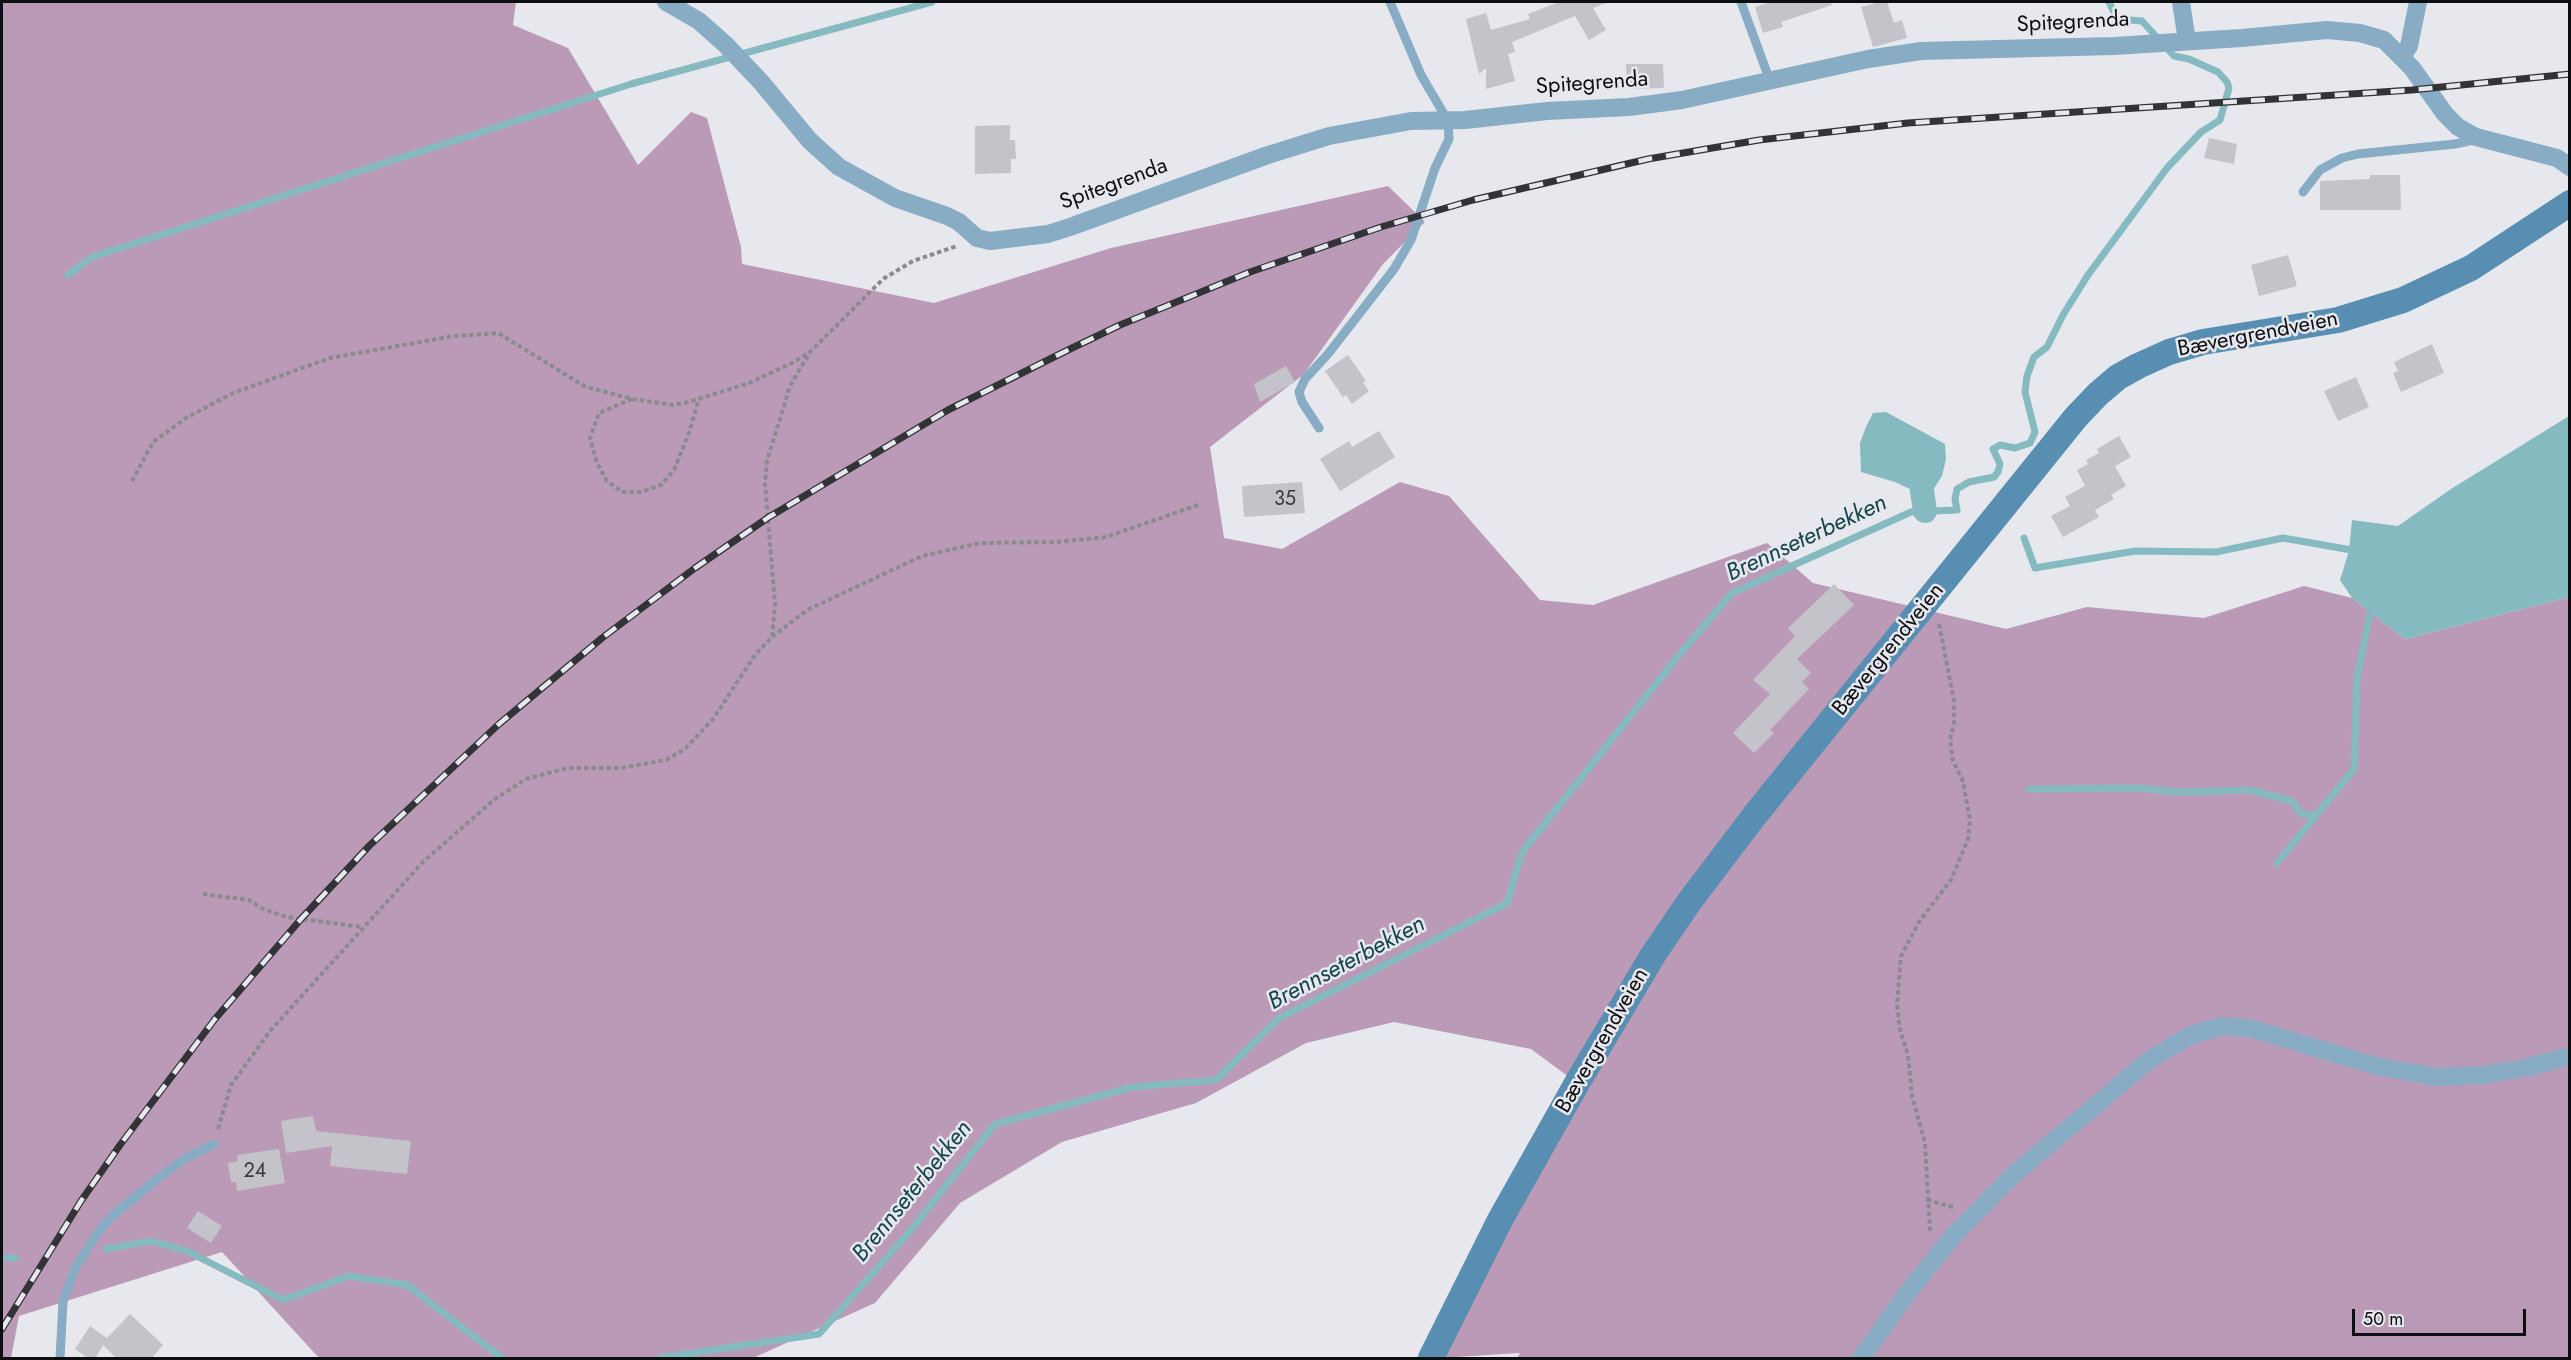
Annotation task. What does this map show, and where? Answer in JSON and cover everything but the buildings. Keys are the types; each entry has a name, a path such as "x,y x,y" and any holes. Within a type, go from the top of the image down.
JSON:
{"main road":[{"name":"Bævergrendveien","path":"1431,1359 1500,1221 1577,1083 1653,955 1724,854 2076,417 2098,394 2118,377 2169,352 2203,342 2338,320 2403,300 2471,268 2570,203"}],"street":[{"path":"666,2 699,21 726,45 824,156 839,167 895,198 959,222 977,238"},
{"path":"2181,2 2187,41"},
{"path":"2402,57 2409,46 2418,2"},
{"name":"Spitegrenda","path":"977,238 999,241 1048,234 1268,155 1329,136 1411,121 1448,121 1547,111 1629,108 1682,100 1868,59 1921,51 2006,50 2187,41 2309,31 2347,31 2384,40 2402,57 2458,128 2476,137 2557,158 2570,167"},
{"path":"1861,1359 1932,1262 1981,1207 2044,1147 2149,1060 2174,1044 2204,1030 2223,1026 2249,1028 2376,1066 2436,1077 2484,1075 2529,1067 2570,1056"}],"lane":[{"path":"1319,428 1302,402 1299,392 1305,379 1385,284 1411,240 1435,168 1449,139 1448,121 1421,75 1390,2"},
{"path":"1741,2 1770,81"},
{"path":"2303,192 2320,170 2342,158 2455,144 2476,137"},
{"path":"60,1359 63,1302 75,1268 99,1231 113,1215 157,1179 184,1159 214,1144"}],"path":[{"path":"772,637 775,603 765,483 767,460 790,386 810,352 883,279 913,261 977,238"},
{"path":"132,481 153,442 186,418 233,393 330,358 454,336 498,333 586,387 633,399 672,405 699,399 769,375 810,352"},
{"path":"633,399 599,413 590,438 597,463 607,481 622,492 641,492 661,485 674,470 689,434 699,399"},
{"path":"214,1144 231,1085 270,1031 423,862 495,799 526,779 568,768 621,768 666,760 685,749 713,719 755,655 772,637 807,610 922,556 980,543 1055,542 1106,537 1201,504"},
{"path":"1932,1262 1925,1143 1912,1096 1908,1055 1900,1030 1897,1005 1901,956 1919,921 1951,880 1968,839 1970,821 1963,781 1953,760 1950,740 1954,724 1952,686 1934,596"},
{"path":"203,894 249,900 263,909 288,917 363,927"}],"shaded area":[{"path":"2,2 516,2 513,25 568,48 638,165 691,112 707,118 741,247 742,264 934,303 1111,248 1388,186 1425,222 1383,264 1304,374 1210,447 1224,538 1282,549 1400,482 1449,496 1540,600 1593,605 1767,543 1813,583 2006,629 2087,607 2204,618 2304,586 2352,598 2405,639 2569,597 2569,1358 1517,1358 1520,1353 1439,1358 1569,1077 1531,1049 1394,1022 1306,1043 1196,1103 1062,1142 960,1203 875,1303 753,1358 319,1358 222,1252 19,1316 11,1358 2,1358"}],"water":[{"path":"1886,412 1945,444 1946,459 1942,476 1933,490 1916,492 1895,482 1861,472 1860,443 1866,427 1873,413"},
{"path":"2569,416 2569,597 2405,639 2352,598 2340,580 2349,551 2352,520 2398,526 2451,489"}],"waterway":[{"path":"68,275 92,257 631,84 932,2"},
{"name":"Brennseterbekken","path":"659,1358 819,1334 910,1231 995,1124 1133,1087 1216,1080 1279,1018 1507,903 1522,852 1679,655 1732,593 1911,512 1957,510 1955,499 1957,489 1969,482 1994,477 2000,464 1993,449 2000,445 2015,448 2030,443 2035,432 2025,392 2027,376 2034,357 2047,347 2063,315 2088,275 2167,168 2201,132 2220,120 2229,88 2218,72 2189,59 2174,56 2142,21 2117,19 2109,2"},
{"path":"1922,491 1925,511"},
{"name":"Brennseterbekken","path":"2024,538 2035,568 2135,551 2216,552 2283,538 2357,551"},
{"path":"2277,863 2354,769 2357,678 2370,612 2376,606"},
{"path":"2029,789 2137,788 2181,792 2250,790 2292,801 2301,814 2315,815"},
{"name":"Brennseterbekken","path":"106,1249 151,1241 187,1251 283,1300 349,1276 407,1285 502,1358"},
{"path":"2,1258 15,1258"}],"railway":[{"path":"2,1329 81,1201 215,1019 301,919 369,846 499,724 602,638 695,568 769,517 948,410 1068,350 1120,325 1250,272 1381,227 1473,200 1648,159 1759,140 1908,123 2412,90 2570,74"}]}
